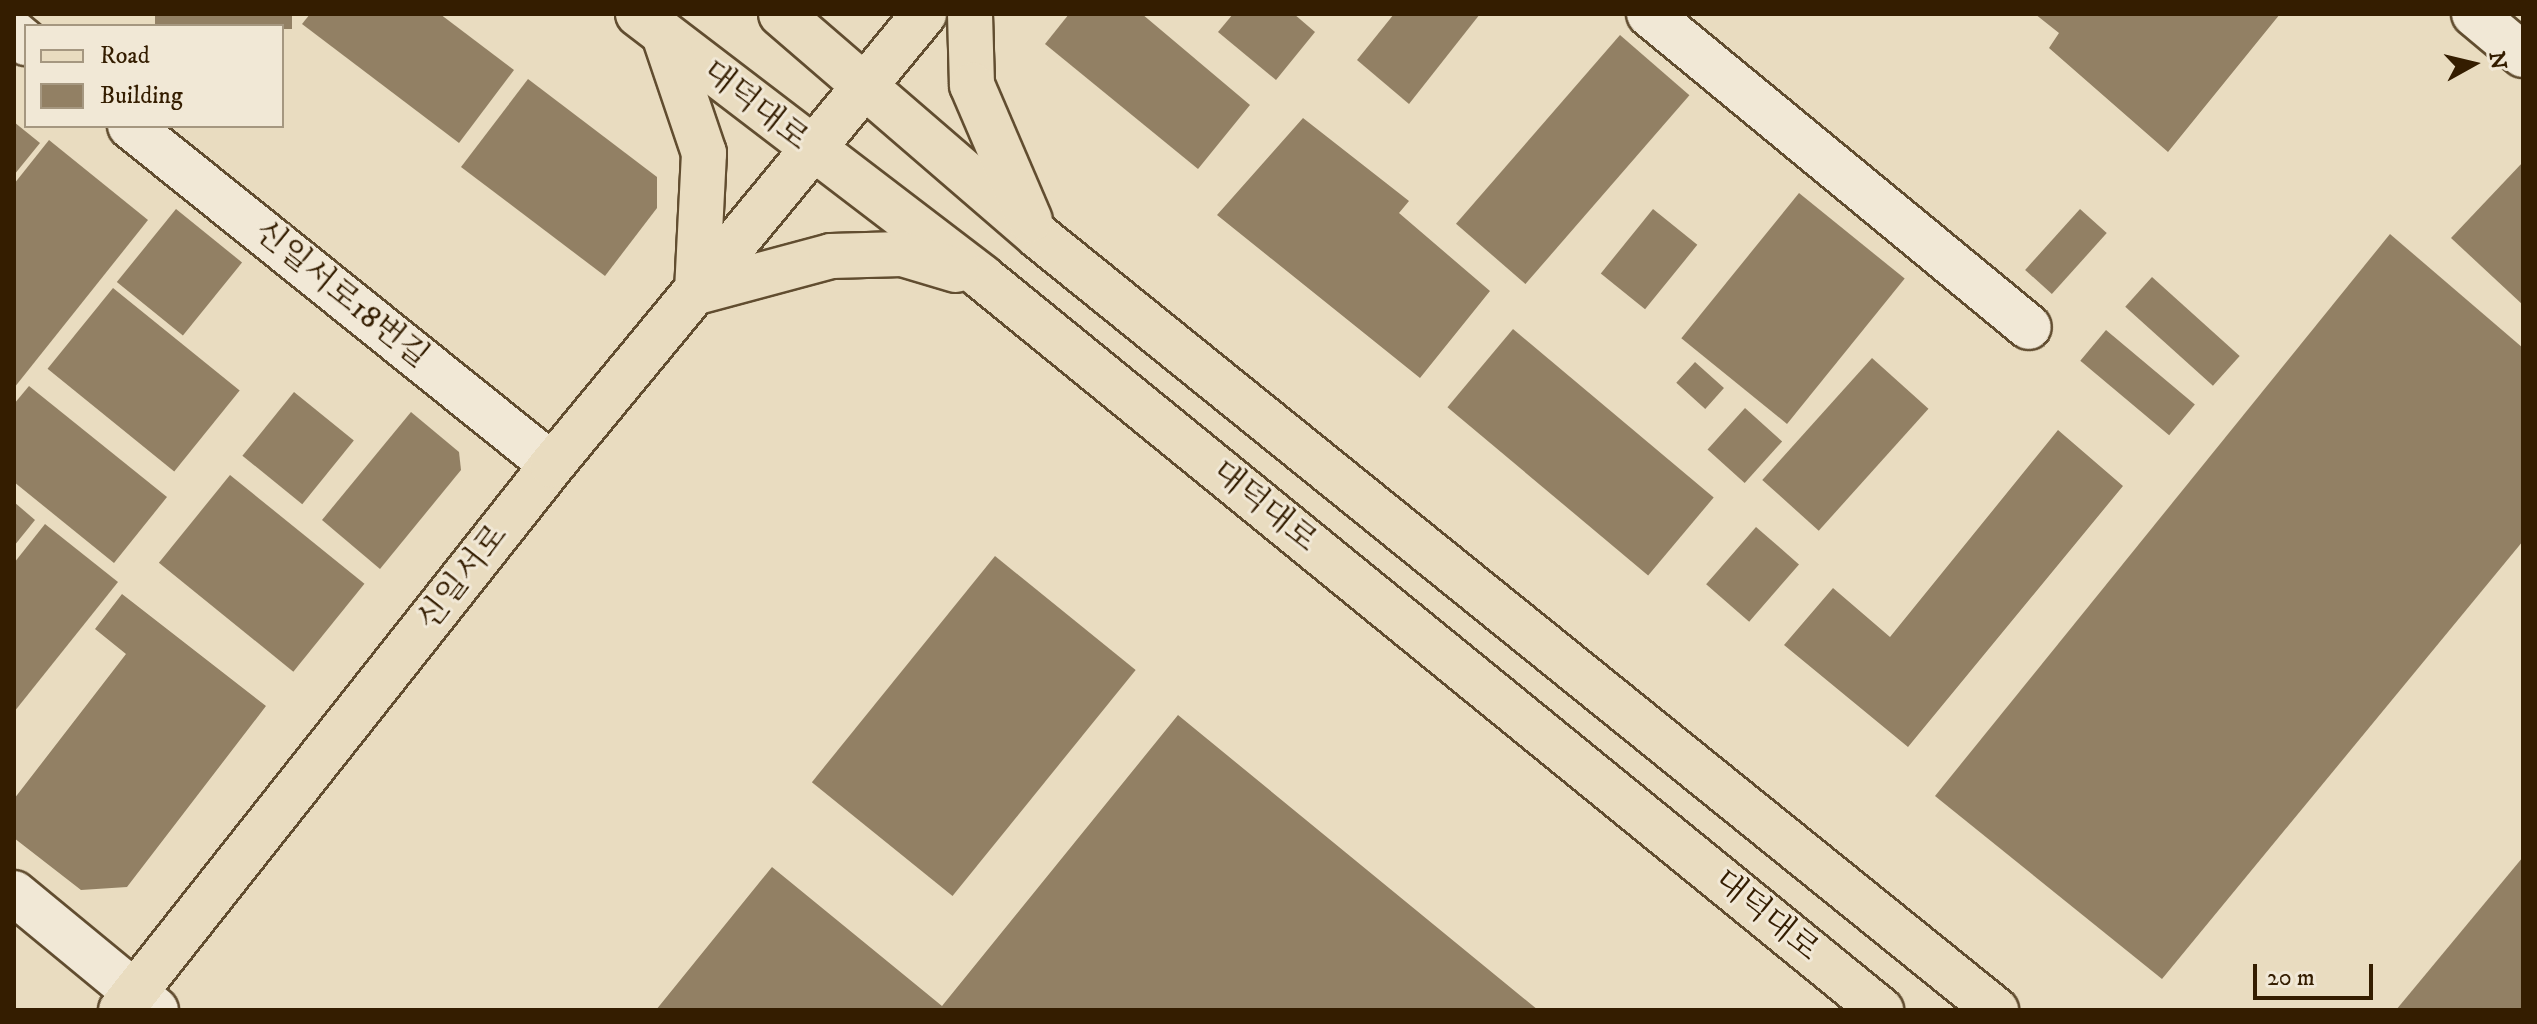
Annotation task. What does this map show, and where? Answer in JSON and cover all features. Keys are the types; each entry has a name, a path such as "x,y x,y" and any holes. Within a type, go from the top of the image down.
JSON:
{"main road":[{"path":"781,14 1038,236 1996,1010"},
{"name":"신일서로","path":"137,1004 552,465 924,14"},
{"path":"970,14 972,85 1038,236"},
{"path":"651,24 704,153 697,292 831,256 902,254 983,278"},
{"name":"대덕대로","path":"651,24 810,150 983,278 1881,1010"}],"street":[{"path":"1649,14 2029,327"},
{"path":"2474,14 2523,55"},
{"name":"신일서로18번길","path":"132,128 552,465"},
{"path":"14,893 137,1004"}],"building":[{"path":"155,14 292,14 292,29 284,29 284,24 155,24"},
{"path":"310,14 440,14 514,70 459,143 302,24"},
{"path":"1069,14 1142,14 1250,105 1198,169 1045,44"},
{"path":"1233,14 1294,14 1315,32 1276,80 1218,32"},
{"path":"1394,14 1480,14 1409,104 1357,60"},
{"path":"2035,14 2280,14 2168,152 2049,48 2059,33"},
{"path":"1620,35 1689,95 1525,284 1456,224"},
{"path":"528,79 657,177 657,208 605,276 461,167"},
{"path":"1303,118 1409,201 1399,213 1490,291 1420,378 1217,215"},
{"path":"14,122 40,143 14,175"},
{"path":"49,140 148,220 14,388 14,184"},
{"path":"2523,162 2523,305 2451,238"},
{"path":"1799,193 1905,279 1787,424 1681,338"},
{"path":"176,209 242,262 183,336 117,282"},
{"path":"1653,209 1697,245 1645,309 1601,274"},
{"path":"2080,209 2107,233 2052,294 2025,270"},
{"path":"2390,234 2523,348 2523,541 2162,979 1935,796"},
{"path":"2152,277 2240,356 2213,386 2125,307"},
{"path":"113,288 240,391 174,471 48,369"},
{"path":"1513,329 1714,497 1648,576 1447,407"},
{"path":"2106,330 2195,405 2169,435 2080,361"},
{"path":"1872,358 1928,409 1819,531 1762,480"},
{"path":"1695,362 1724,388 1705,409 1676,383"},
{"path":"29,386 167,497 114,563 14,482 14,404"},
{"path":"294,392 354,440 302,504 242,456"},
{"path":"1745,408 1782,441 1745,483 1708,450"},
{"path":"411,412 459,452 461,470 380,569 322,520"},
{"path":"2058,430 2123,486 1908,747 1784,645 1833,588 1890,637"},
{"path":"230,475 364,584 293,672 159,563"},
{"path":"14,502 35,520 14,546"},
{"path":"45,524 118,582 14,712 14,563"},
{"path":"1756,527 1799,564 1749,622 1706,584"},
{"path":"995,556 1136,670 953,896 812,782"},
{"path":"122,594 266,706 127,887 81,890 14,838 14,799 126,654 95,629"},
{"path":"1178,715 1538,1010 656,1010 772,867 942,1006"},
{"path":"2523,857 2523,1010 2396,1010"}]}
